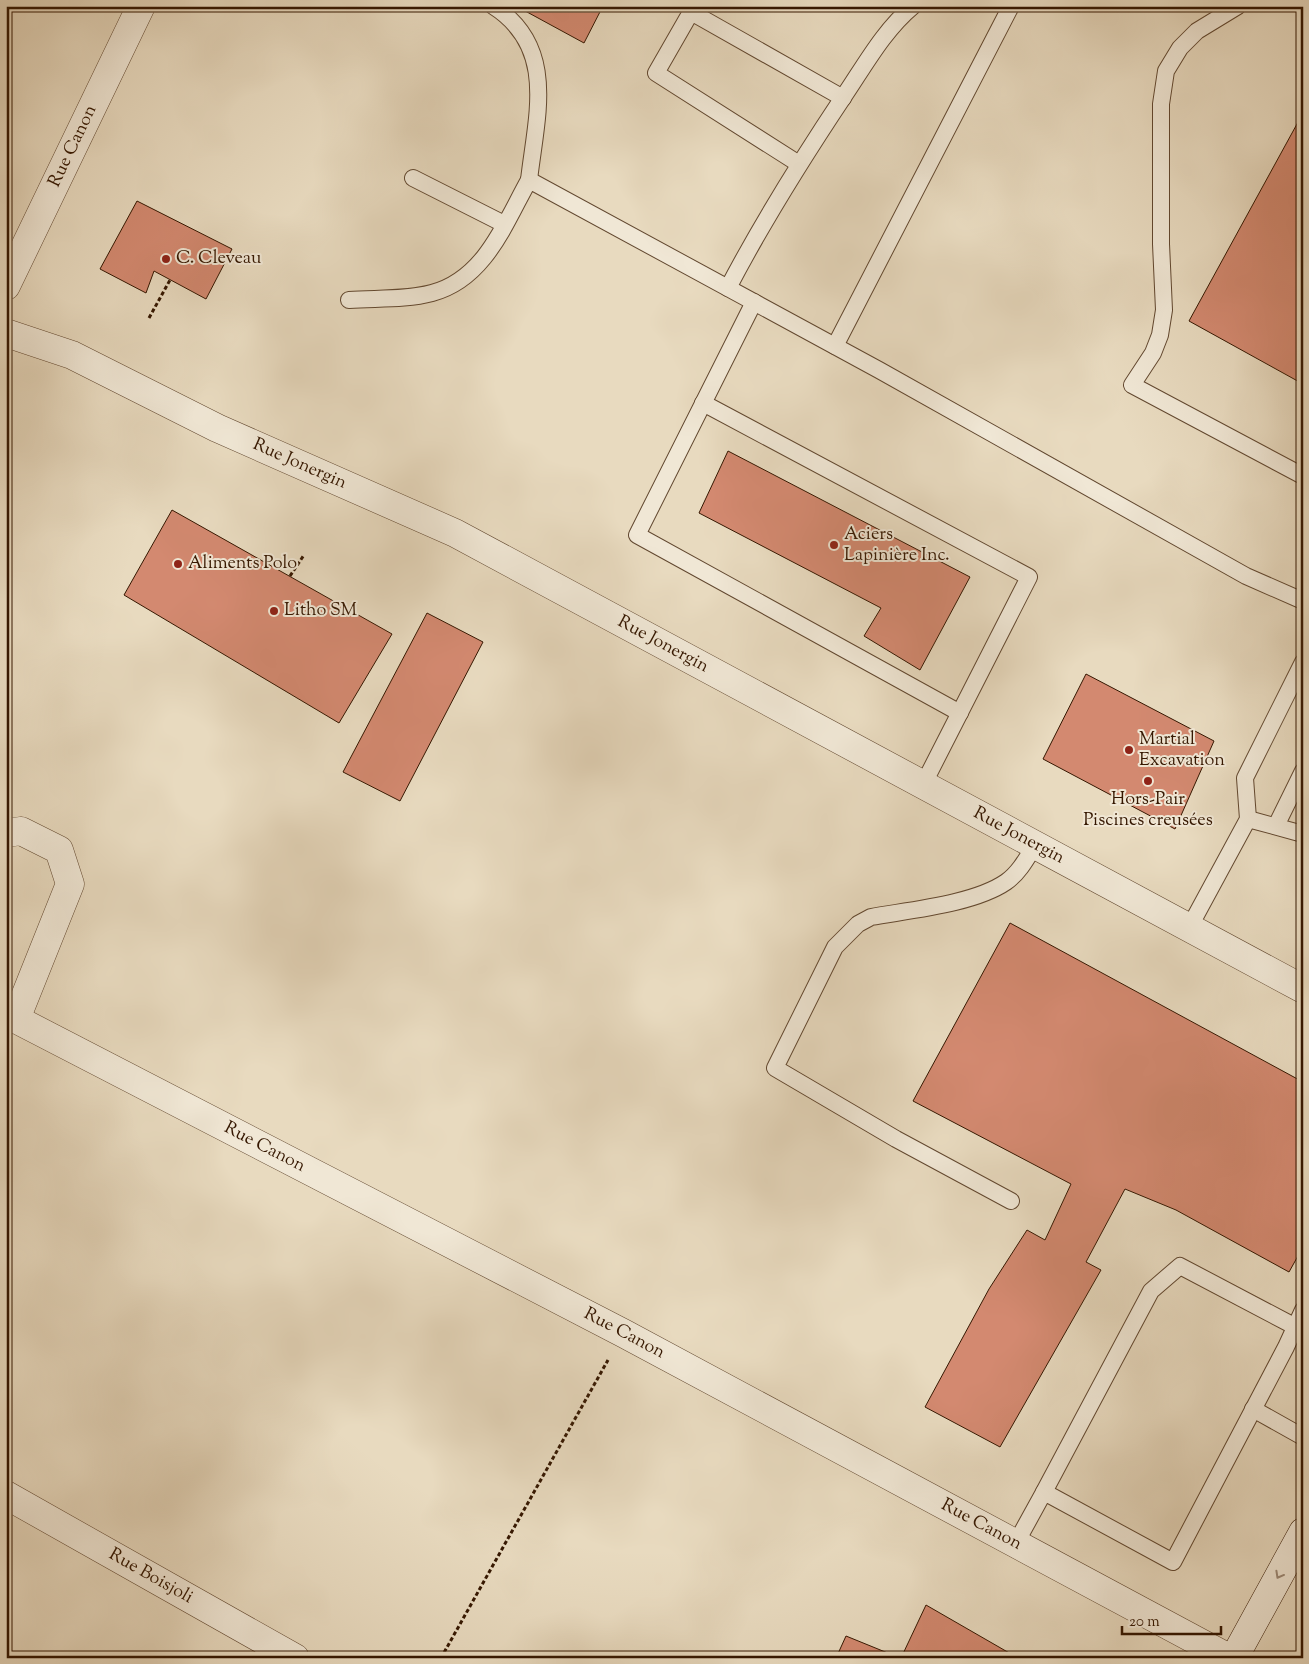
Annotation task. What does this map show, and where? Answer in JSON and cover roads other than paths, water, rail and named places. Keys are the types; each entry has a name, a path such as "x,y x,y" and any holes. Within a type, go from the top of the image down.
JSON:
{"street":[{"name":"Rue Canon","path":"6,286 141,6"},
{"name":"Rue Jonergin","path":"6,333 72,355 217,428 455,533 1303,989"},
{"name":"Rue Canon","path":"6,833 21,831 59,850 70,884 11,1017 623,1333 1229,1658"},
{"name":"Rue Boisjoli","path":"6,1495 295,1658"},
{"path":"1234,1658 1303,1532"}],"lane":[{"path":"349,300 433,293 455,284 468,275 483,260 529,180 539,103 535,61 528,41 519,27 493,6"},
{"path":"728,288 758,232 799,164 882,40 913,6"},
{"path":"835,346 1011,6"},
{"path":"1238,6 1197,31 1180,48 1166,71 1161,112 1161,244 1164,310 1160,335 1153,353 1132,385 1303,476"},
{"path":"799,164 656,73 691,9 843,98"},
{"path":"413,178 504,224"},
{"path":"529,180 835,346 1246,576 1303,601"},
{"path":"754,302 637,535 960,713"},
{"path":"703,403 1029,577 923,785"},
{"path":"1189,928 1248,818 1245,778 1303,662"},
{"path":"1276,826 1303,771"},
{"path":"1248,818 1303,834"},
{"path":"1011,1201 896,1140 775,1068 835,947 858,924 871,918 972,897 991,891 1008,881 1035,845"},
{"path":"1016,1544 1151,1291 1180,1266 1294,1326"},
{"path":"1044,1492 1173,1562 1286,1347 1303,1310"},
{"path":"1254,1409 1303,1437"}],"place":[{"name":"C. Cleveau","path":"166,259"},
{"name":"Aciers Lapinière Inc.","path":"834,545"},
{"name":"Aliments Polo","path":"178,564"},
{"name":"Litho SM","path":"274,611"},
{"name":"Martial Excavation","path":"1129,750"},
{"name":"Hors-Pair Piscines creusées","path":"1148,781"}]}
